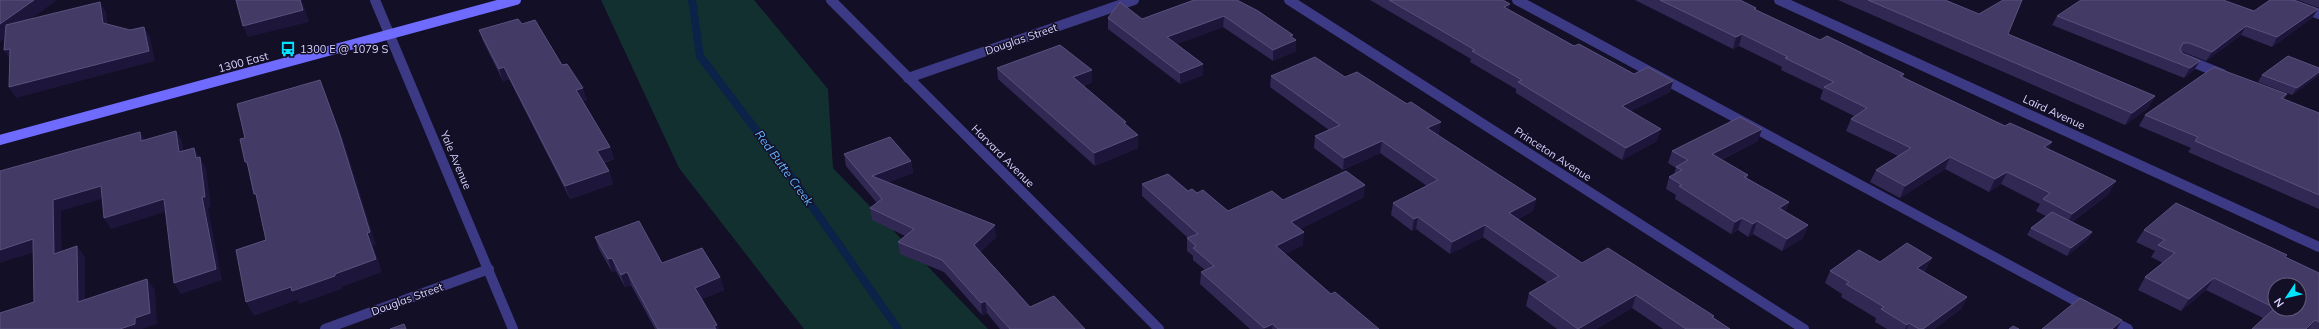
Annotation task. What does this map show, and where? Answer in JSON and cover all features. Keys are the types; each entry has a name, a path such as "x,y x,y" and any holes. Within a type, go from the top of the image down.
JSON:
{"main road":[{"name":"1300 East","path":"0,140 516,0"}],"street":[{"name":"Yale Avenue","path":"375,0 513,329"},
{"name":"Harvard Avenue","path":"831,0 1158,329"},
{"name":"Douglas Street","path":"908,78 1134,0"},
{"name":"Princeton Avenue","path":"1289,0 1804,329"},
{"path":"1517,0 2128,329"},
{"name":"Laird Avenue","path":"1779,0 2319,247"},
{"path":"2279,0 2319,14"},
{"path":"2181,58 2232,78"},
{"name":"Douglas Street","path":"325,329 489,269"}],"green space":[{"path":"601,0 754,0 828,89 833,168 988,329 804,329 679,168"}],"building":[{"path":"0,0 34,0 0,24"},
{"path":"236,0 300,0 303,10 243,26"},
{"path":"1194,0 1237,0 1258,11 1293,35 1290,36 1296,40 1273,50 1224,16 1167,37 1203,64 1180,73 1108,18 1120,2 1142,19"},
{"path":"1389,0 1503,0 1510,4 1504,7 1574,46 1579,44 1634,74 1648,67 1673,81 1622,106 1661,129 1626,148 1518,82 1522,80 1472,51 1475,50"},
{"path":"1660,0 1740,0 1756,8 1754,9 1820,40 1827,36 1904,74 1900,76 2005,126 2010,123 2052,142 2044,147 2116,181 2072,214 2043,199 2050,193 2007,172 1995,179 1950,157 1905,186 1876,170 1911,148 1851,119 1867,108 1824,87 1834,82 1785,58 1788,57 1742,34 1736,37"},
{"path":"1868,0 1945,0 1979,14 2003,0 2022,0 2008,34 2155,96 2132,113"},
{"path":"2081,0 2223,0 2254,11 2270,0 2294,0 2318,9 2277,37 2246,26 2212,52 2189,43 2183,43 2180,49 2182,53 2200,61 2190,68 2057,16"},
{"path":"100,2 103,23 130,30 144,27 149,51 9,87 10,49 4,50 6,25"},
{"path":"518,19 522,24 535,20 562,65 567,64 583,88 576,90 610,147 597,151 609,171 565,186 504,67 499,69 479,30"},
{"path":"1060,45 1092,70 1073,77 1126,122 1124,123 1138,135 1094,153 997,68"},
{"path":"2288,56 2319,68 2319,72 2297,88 2262,75"},
{"path":"1315,57 1345,77 1357,72 1407,104 1411,102 1441,122 1427,128 1536,199 1509,213 1582,263 1608,248 1714,316 1712,317 1730,329 1686,329 1636,295 1578,329 1529,293 1559,276 1485,225 1452,242 1418,217 1414,219 1393,203 1438,180 1382,141 1344,158 1315,136 1340,125 1271,76"},
{"path":"2214,67 2287,94 2281,98 2319,113 2319,195 2195,141 2198,137 2145,115"},
{"path":"320,80 339,132 370,232 367,233 376,259 335,274 335,276 292,291 291,287 246,302 236,250 266,240 256,194 254,194 240,139 245,138 237,104"},
{"path":"1740,117 1762,129 1712,154 1748,175 1744,177 1789,202 1779,208 1808,225 1787,239 1757,221 1753,224 1742,218 1735,222 1679,186 1682,185 1669,177 1682,170 1676,167 1688,160 1672,151"},
{"path":"176,131 179,152 194,148 196,158 200,157 205,197 202,197 216,269 174,283 164,199 104,218 101,186 53,200 54,254 77,246 78,302 147,279 150,313 135,318 135,324 120,329 0,329 0,313 34,302 33,239 0,250 0,171 140,132 141,141"},
{"path":"890,137 911,161 872,176 995,225 974,245 1030,307 1054,296 1085,329 1010,329 985,301 981,303 942,260 898,242 914,229 870,208 882,199 844,154"},
{"path":"1346,171 1365,185 1291,222 1304,232 1276,246 1331,294 1335,292 1379,329 1278,329 1273,324 1264,328 1201,272 1214,266 1193,248 1196,246 1187,238 1198,234 1142,184 1168,174 1188,191 1192,189 1197,193 1203,190 1228,211 1272,191 1283,200"},
{"path":"2176,203 2287,255 2285,257 2319,273 2319,322 2315,320 2306,329 2252,329 2267,315 2267,317 2307,317 2307,277 2267,277 2267,304 2214,278 2189,299 2145,277 2175,253 2158,245 2165,240 2144,230"},
{"path":"2052,212 2092,232 2071,248 2031,228"},
{"path":"639,221 662,263 702,248 720,277 695,288 717,325 714,326 716,329 658,329 627,272 621,275 612,258 608,259 595,237"},
{"path":"1907,243 1932,258 1917,268 1967,297 1923,329 1919,329 1909,323 1907,325 1881,309 1884,307 1846,284 1849,282 1830,271 1859,250 1880,262"},
{"path":"2080,298 2122,320 2112,329 2042,329"},
{"path":"404,324 406,329 390,329"},
{"path":"2013,326 2019,329 2009,329"}],"waterway":[{"name":"Red Butte Creek","path":"692,0 700,56 793,179 898,329"}],"place":[{"name":"1300 E @ 1079 S","path":"288,49"}]}
